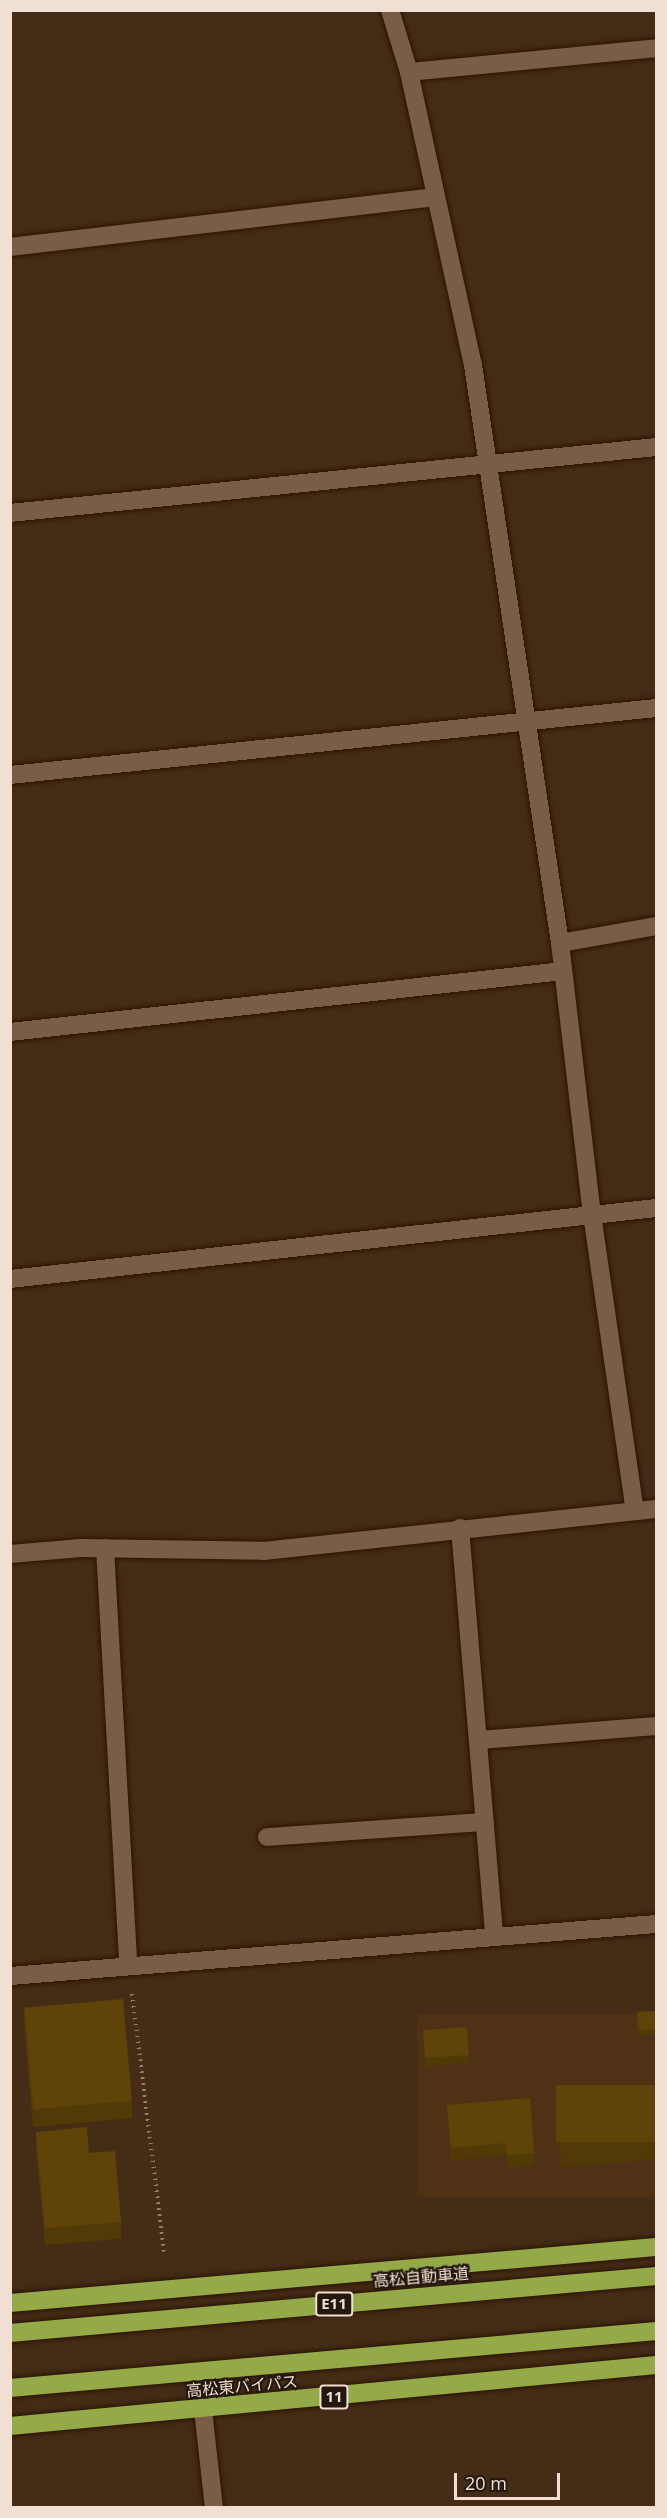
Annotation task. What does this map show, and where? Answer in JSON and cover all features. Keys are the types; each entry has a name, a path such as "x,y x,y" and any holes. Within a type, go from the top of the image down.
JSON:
{"highway":[{"path":"10,2303 657,2247"},
{"name":"高松自動車道","path":"10,2333 657,2276"},
{"path":"10,2388 657,2331"},
{"name":"高松東バイパス","path":"10,2426 203,2410 657,2365"}],"street":[{"path":"390,10 409,72 472,365 560,943 592,1214 635,1510"},
{"path":"409,72 657,48"},
{"path":"10,247 435,197"},
{"path":"10,513 487,462 657,447"},
{"path":"10,775 657,708"},
{"path":"560,943 657,926"},
{"path":"10,1032 563,971"},
{"path":"10,1279 657,1208"},
{"path":"10,1554 105,1548 263,1551 460,1528 657,1509"},
{"path":"460,1528 494,1936"},
{"path":"105,1548 128,1964"},
{"path":"479,1740 657,1726"},
{"path":"267,1837 484,1822"},
{"path":"10,1976 128,1964 657,1924"},
{"path":"203,2410 214,2508"}],"path":[{"path":"128,1964 164,2252"}],"shaded area":[{"path":"417,2014 656,2014 656,2197 417,2197"}],"building":[{"path":"123,1999 132,2101 33,2109 24,2008"},
{"path":"657,2011 657,2029 639,2030 637,2013"},
{"path":"467,2027 469,2055 425,2058 423,2030"},
{"path":"556,2085 656,2085 656,2142 556,2142"},
{"path":"530,2098 534,2153 507,2155 506,2143 451,2148 447,2105"},
{"path":"87,2127 89,2153 115,2151 121,2222 45,2228 36,2132"}]}
